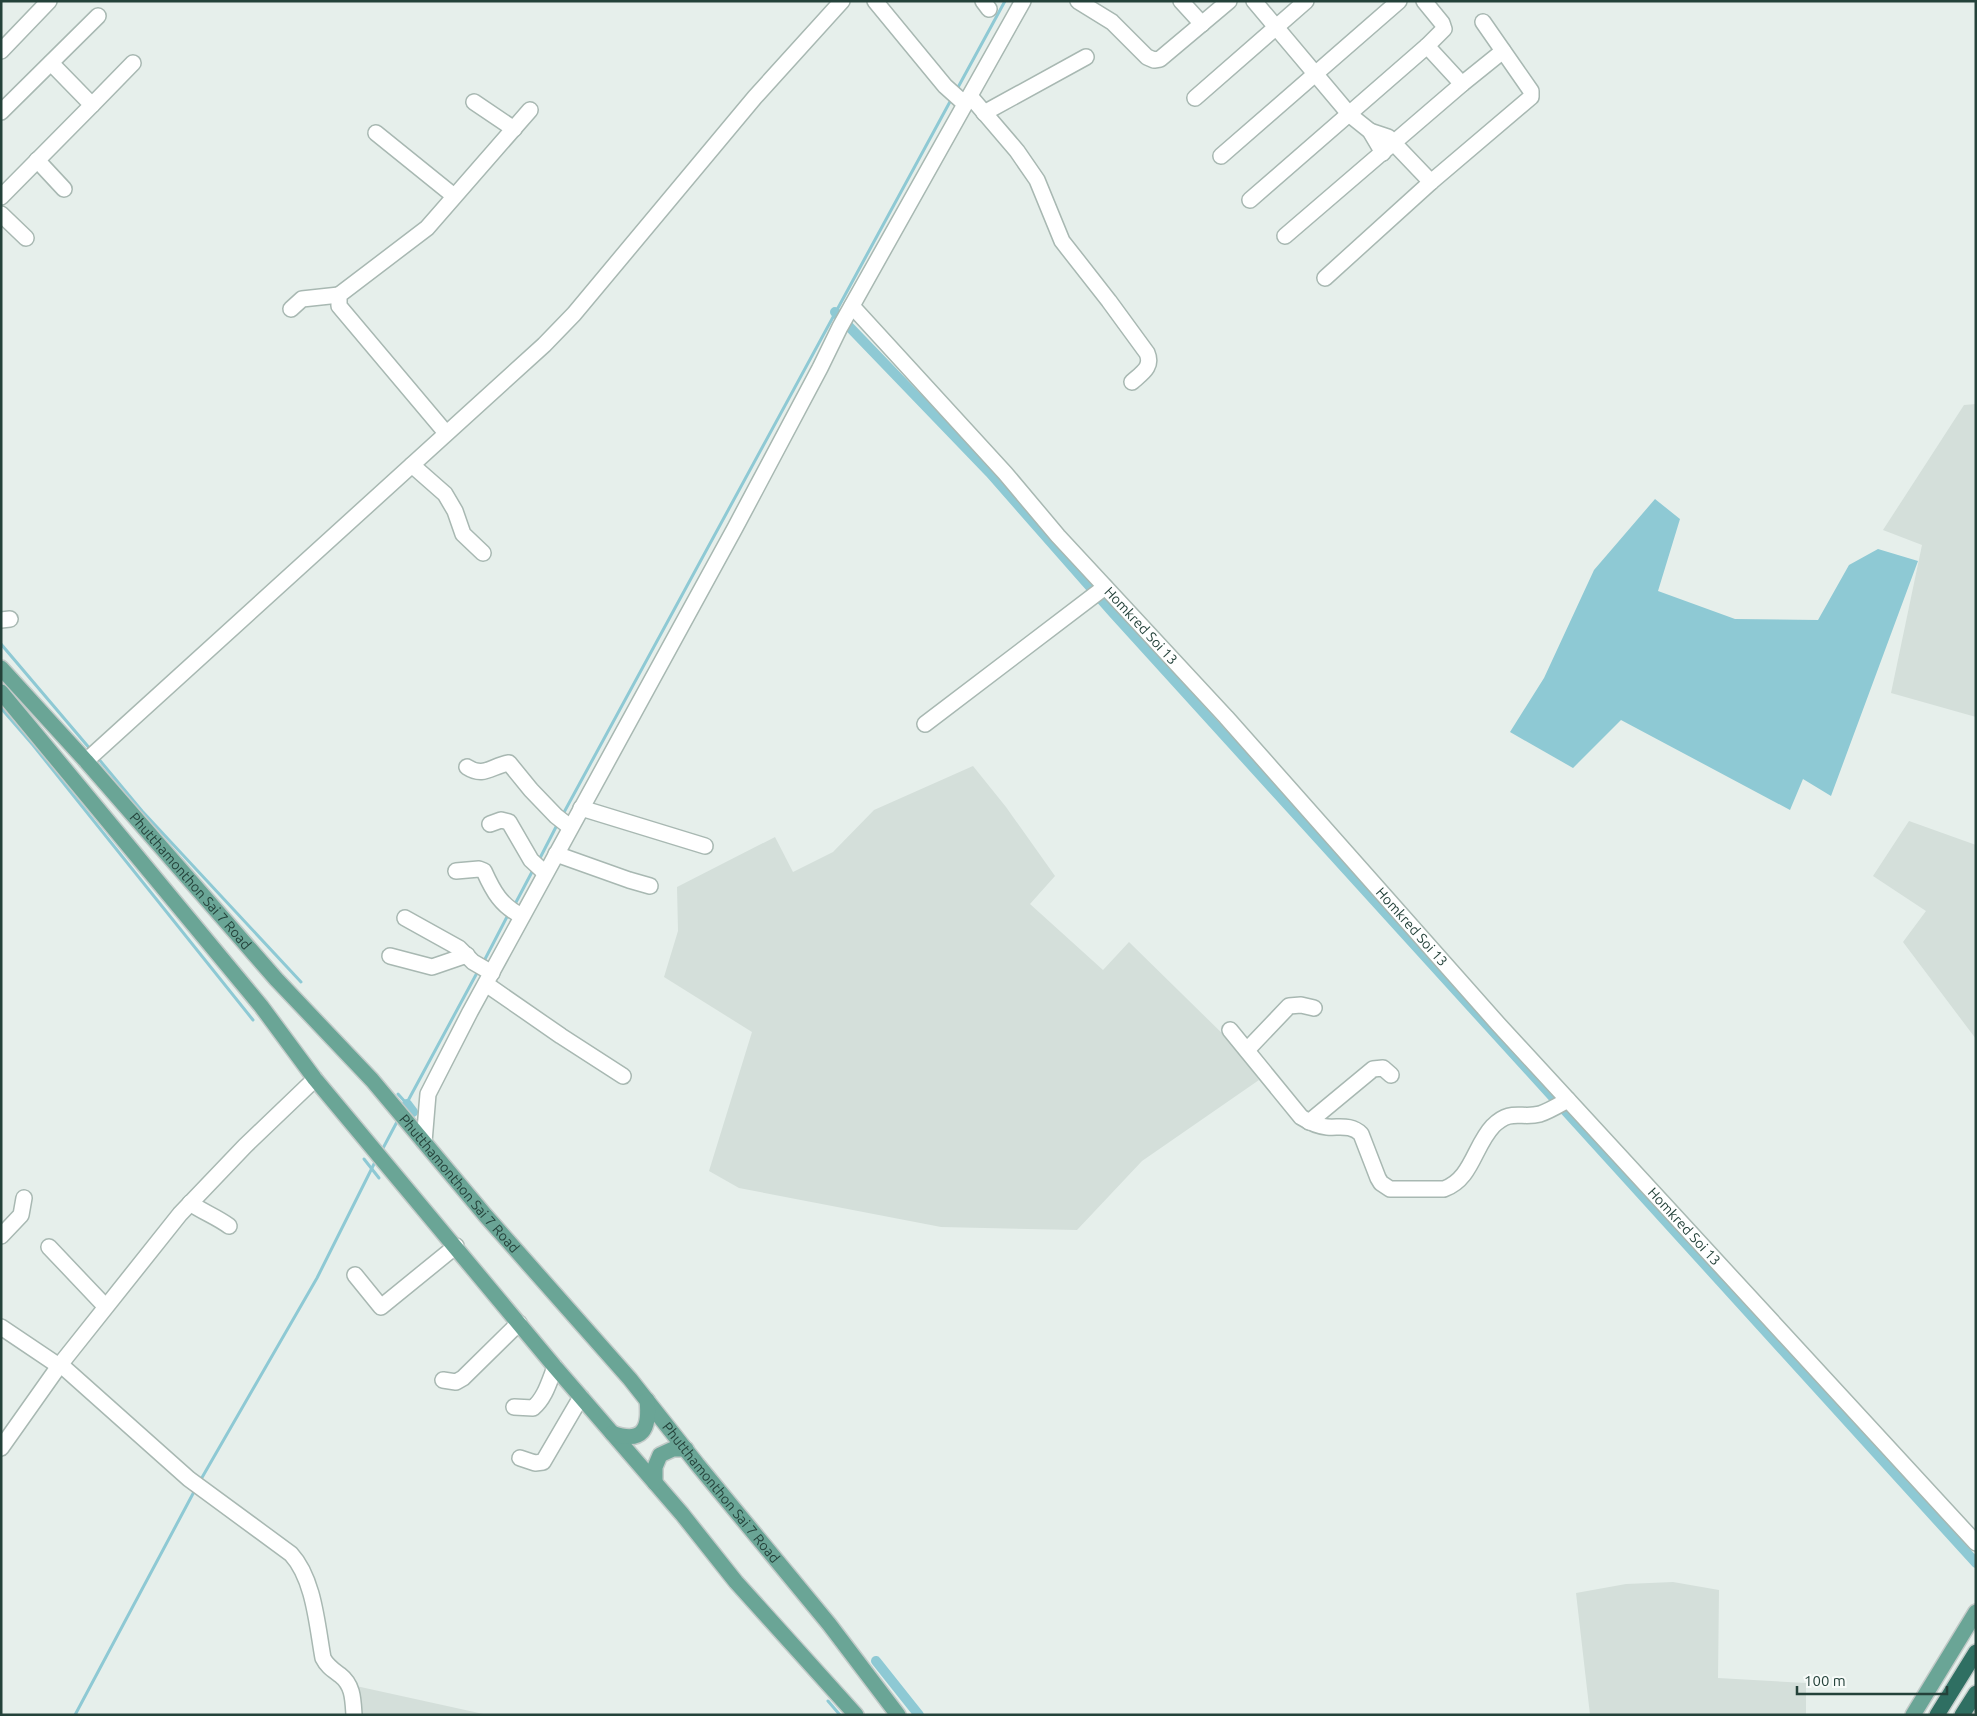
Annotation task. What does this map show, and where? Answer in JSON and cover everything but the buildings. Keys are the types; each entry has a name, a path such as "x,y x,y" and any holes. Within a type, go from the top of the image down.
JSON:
{"highway":[{"path":"1937,1715 1976,1652"},
{"path":"1962,1715 1976,1693"}],"main road":[{"name":"Phutthamonthon Sai 7 Road","path":"1,668 91,756 269,971 392,1102 410,1125 425,1127 485,1216 630,1379 829,1624 898,1715"},
{"name":"Phutthamonthon Sai 7 Road","path":"2,696 261,1006 315,1079 555,1367 655,1483 736,1582 856,1715"},
{"path":"612,1433 623,1437 634,1436 645,1430 649,1418 647,1400"},
{"path":"655,1483 655,1467 660,1455 673,1448 686,1450"},
{"path":"1913,1715 1976,1612"}],"street":[{"path":"1,51 49,1"},
{"path":"91,756 544,344 574,314 755,97 842,1"},
{"path":"875,1 945,86 984,113 1017,151 1037,180 1062,241 1110,301 1148,353 1150,360 1148,367 1132,382"},
{"path":"425,1127 428,1094 481,969 538,867 556,854 564,822 581,808 757,486 846,316 965,100 1023,1"},
{"path":"1078,1 1112,22 1147,57 1154,60 1160,59 1229,1"},
{"path":"1181,1 1202,24"},
{"path":"1254,1 1350,115 1370,131 1383,152"},
{"path":"1195,98 1306,1"},
{"path":"1221,156 1399,1"},
{"path":"1250,200 1350,115 1444,29 1442,22 1424,1"},
{"path":"1,112 98,16"},
{"path":"1325,278 1431,182 1531,96 1531,91 1483,22"},
{"path":"1427,46 1462,84"},
{"path":"1285,236 1503,51"},
{"path":"984,113 1086,57"},
{"path":"51,63 92,105"},
{"path":"1,197 134,64"},
{"path":"474,102 514,129"},
{"path":"291,309 302,299 339,295 427,228 530,110"},
{"path":"1370,131 1388,137 1431,182"},
{"path":"376,133 454,196"},
{"path":"37,160 64,189"},
{"path":"1,214 26,238"},
{"path":"339,295 339,306 446,433"},
{"name":"Homkred Soi 13","path":"846,316 998,466 1058,536 1099,592 1226,717 1562,1103 1976,1543"},
{"path":"412,464 445,494 455,511 463,534 483,553"},
{"path":"925,724 1099,592"},
{"path":"467,767 481,773 509,762 531,790 564,822"},
{"path":"581,808 705,846"},
{"path":"490,824 501,820 509,822 538,867"},
{"path":"556,854 650,886"},
{"path":"456,871 484,871 498,898 514,912"},
{"path":"405,918 459,948 481,969 561,1036 623,1076"},
{"path":"390,956 432,967 481,969"},
{"path":"1247,1050 1289,1006 1314,1008"},
{"path":"1230,1030 1301,1116 1309,1122 1327,1127 1356,1129 1361,1134 1378,1178 1386,1187 1399,1189 1444,1189 1457,1183 1463,1177 1492,1127 1509,1115 1539,1114 1562,1103"},
{"path":"1309,1122 1373,1069 1383,1068 1391,1075"},
{"path":"1,1448 60,1365 190,1203 245,1146 315,1079"},
{"path":"1,1236 21,1215 24,1198"},
{"path":"190,1203 205,1214 220,1219 229,1226"},
{"path":"355,1274 381,1307 456,1246"},
{"path":"48,1247 106,1306"},
{"path":"443,1380 456,1382 462,1378 519,1323"},
{"path":"1,1327 60,1365 189,1479 297,1560 309,1586 323,1658 327,1666 342,1676 350,1687 354,1715"},
{"path":"514,1407 533,1408 538,1404 544,1395 555,1367"},
{"path":"520,1458 535,1463 543,1462 581,1397"}],"shaded area":[{"path":"1976,404 1976,717 1891,693 1922,545 1883,530 1964,405"},
{"path":"973,766 1006,807 1055,876 1030,904 1103,970 1129,942 1232,1043 1259,1080 1142,1161 1077,1230 941,1227 739,1188 709,1171 752,1032 664,977 678,931 677,887 775,837 793,872 833,852 874,810"},
{"path":"1909,821 1976,845 1976,1039 1903,942 1926,911 1873,876"},
{"path":"1673,1582 1719,1590 1718,1678 1806,1683 1806,1715 1590,1715 1576,1593 1626,1584"},
{"path":"356,1686 488,1715 357,1715"}],"water":[{"path":"1655,499 1680,519 1658,591 1735,619 1818,620 1849,565 1878,549 1918,561 1831,796 1803,779 1790,810 1621,720 1573,768 1510,732 1544,678 1594,570"}],"waterway":[{"path":"956,91 1005,1"},
{"path":"562,816 952,98"},
{"path":"835,312 990,473 1113,613 1976,1563"},
{"path":"1,644 91,750"},
{"path":"1,708 33,745 253,1020"},
{"path":"97,757 142,811 301,982"},
{"path":"539,860 558,823"},
{"path":"514,906 533,870"},
{"path":"483,963 509,913"},
{"path":"403,1110 478,971"},
{"path":"398,1094 407,1104"},
{"path":"407,1104 413,1112"},
{"path":"381,1152 399,1118"},
{"path":"364,1159 379,1178"},
{"path":"200,1481 317,1278 376,1160"},
{"path":"75,1715 196,1488"},
{"path":"876,1661 919,1715"},
{"path":"828,1701 840,1715"}]}
